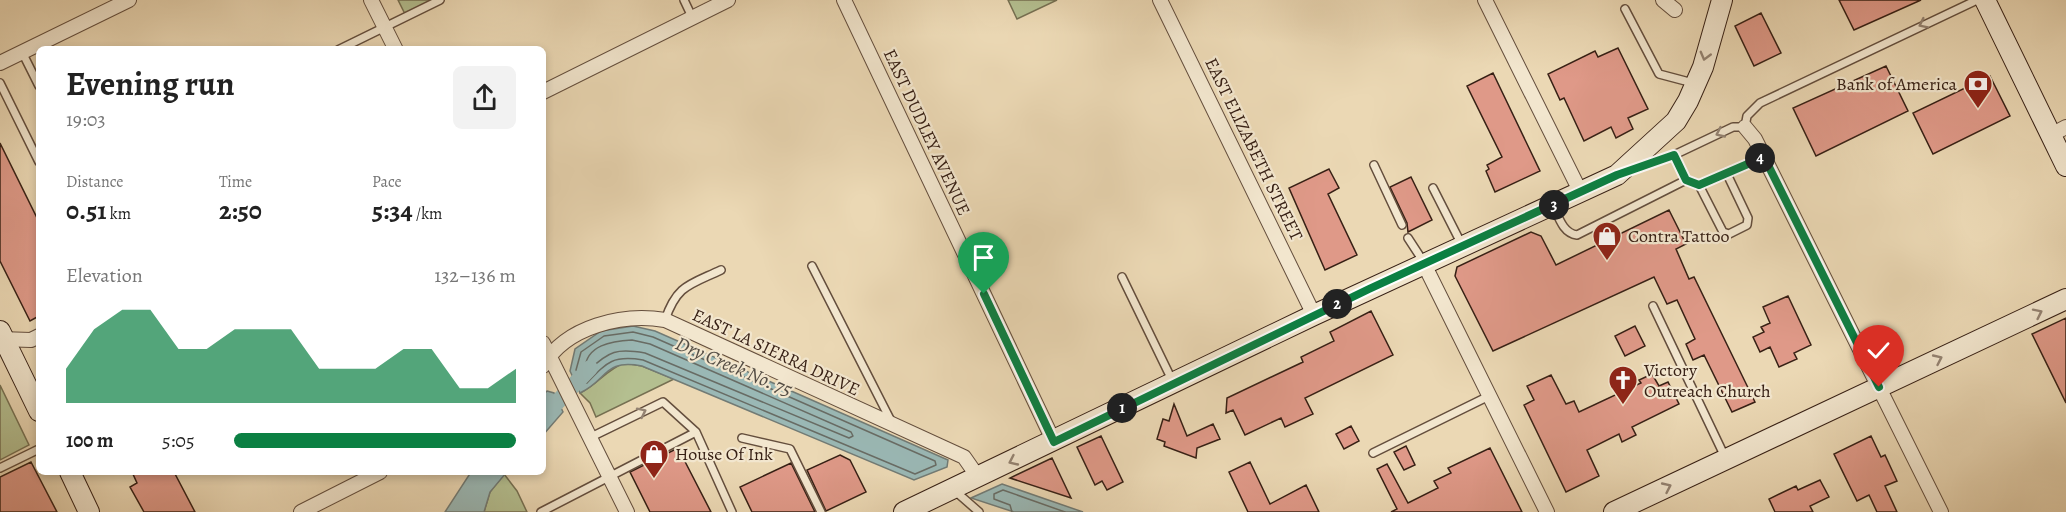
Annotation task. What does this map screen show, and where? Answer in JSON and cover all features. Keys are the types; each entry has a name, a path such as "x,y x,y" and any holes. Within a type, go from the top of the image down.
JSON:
{"main road":[{"path":"903,512 1054,442 1314,315 1617,175 1676,121 1696,84 1722,0"},
{"path":"1985,0 2058,131 2066,166"},
{"path":"1614,512 2066,299"},
{"path":"1,336 36,405"},
{"path":"71,475 89,512"}],"street":[{"path":"0,63 129,0"},
{"path":"371,0 394,46"},
{"path":"546,91 728,0"},
{"name":"EAST DUDLEY AVENUE","path":"844,0 1054,442"},
{"name":"EAST ELIZABETH STREET","path":"1160,0 1314,315"},
{"path":"1485,0 1581,193"},
{"path":"1662,0 1676,10"},
{"path":"1745,127 1755,139 1941,512"},
{"path":"1424,264 1547,512"},
{"name":"EAST LA SIERRA DRIVE","path":"546,354 579,333 597,326 635,317 665,320 964,457 977,478"},
{"path":"1,336 31,340 36,338"},
{"path":"546,357 562,383 627,512"},
{"path":"301,512 374,475"}],"lane":[{"path":"346,46 440,0"},
{"path":"684,0 693,19"},
{"path":"1617,175 1674,155 1733,127 1745,127 1747,116 1760,103 1977,0"},
{"path":"1625,9 1659,74 1696,84"},
{"path":"22,52 36,80"},
{"path":"0,83 36,156"},
{"path":"1674,155 1686,180 1699,185 1723,232 1729,234 1747,225 1748,218 1727,174"},
{"path":"1699,185 1764,157"},
{"path":"1374,165 1402,225"},
{"path":"1553,205 1569,234 1577,236 1686,180"},
{"path":"1433,188 1463,247"},
{"path":"1408,238 1424,264"},
{"path":"812,266 894,426"},
{"path":"665,320 675,296 686,286 721,270"},
{"path":"1122,277 1173,383"},
{"path":"1653,306 1726,459"},
{"path":"1373,453 1489,396"},
{"path":"590,438 663,402 696,432 732,512"},
{"path":"541,512 696,432"},
{"path":"742,438 790,449 821,512"},
{"path":"0,468 36,450"},
{"path":"953,489 966,498 977,511"}],"green space":[{"path":"398,0 435,0 405,14"},
{"path":"1008,0 1057,0 1017,19"},
{"path":"624,363 642,366 674,379 596,417 590,403 580,393"},
{"path":"0,385 29,445 0,460"},
{"path":"505,475 517,491 527,512 484,512 490,492"}],"water":[{"path":"633,326 655,331 948,460 947,467 914,480 642,366 620,365 613,368 580,393 570,371 575,349 601,331"},
{"path":"546,392 554,393 563,412 546,432"},
{"path":"469,475 504,475 490,492 484,512 445,512"},
{"path":"1002,484 1083,512 1014,512 971,498"}],"building":[{"path":"1839,0 1921,0 1854,30"},
{"path":"1761,13 1781,53 1754,66 1735,26"},
{"path":"1618,48 1648,109 1628,118 1633,129 1616,138 1611,127 1584,141 1564,98 1560,100 1548,74 1595,51 1598,57"},
{"path":"1886,66 1908,111 1816,156 1793,108"},
{"path":"1493,73 1540,171 1495,192 1486,171 1489,169 1487,165 1502,157 1467,86"},
{"path":"1990,76 2010,116 1933,154 1913,113"},
{"path":"0,143 36,216 36,318 30,321 0,261"},
{"path":"1329,169 1339,188 1328,194 1357,255 1325,270 1289,188"},
{"path":"1411,177 1432,220 1408,232 1407,223 1390,187"},
{"path":"1669,210 1686,244 1676,249 1689,279 1694,277 1755,402 1732,412 1704,355 1693,360 1686,344 1695,339 1677,300 1667,304 1654,277 1493,351 1455,276 1457,267 1531,232 1541,236 1556,265"},
{"path":"1788,296 1811,345 1794,353 1797,359 1779,367 1770,347 1760,352 1753,337 1764,332 1761,327 1770,323 1763,307"},
{"path":"1371,311 1393,355 1305,398 1313,414 1285,427 1281,418 1245,435 1233,410 1226,413 1227,398 1303,362 1301,357 1334,341 1330,332"},
{"path":"2066,318 2066,403 2032,334"},
{"path":"1635,326 1645,346 1625,356 1615,336"},
{"path":"1652,374 1659,386 1668,382 1679,404 1632,427 1636,435 1622,442 1619,434 1587,450 1599,476 1566,492 1524,405 1534,400 1527,386 1551,375 1566,404 1574,401 1579,412 1641,383 1639,380"},
{"path":"1174,404 1187,436 1213,424 1220,439 1197,448 1196,458 1164,446 1165,442 1157,439 1163,419 1169,421"},
{"path":"1351,426 1359,441 1344,449 1336,434"},
{"path":"1101,436 1123,482 1107,490 1102,481 1095,485 1077,447"},
{"path":"1871,436 1881,457 1885,455 1897,481 1885,486 1897,512 1877,512 1869,495 1857,501 1834,454"},
{"path":"1406,446 1415,465 1404,470 1394,452"},
{"path":"678,448 711,512 650,512 630,472"},
{"path":"1490,448 1522,512 1391,512 1397,509 1377,469 1387,464 1408,503 1438,488 1434,481 1451,473 1448,468"},
{"path":"840,455 850,460 866,492 826,511 807,470"},
{"path":"1052,458 1071,498 1010,478"},
{"path":"31,462 57,512 0,512 0,477"},
{"path":"1250,462 1270,504 1306,485 1319,512 1248,512 1229,472"},
{"path":"791,463 815,512 752,512 740,487"},
{"path":"133,475 176,475 195,512 144,512 130,487 137,483"},
{"path":"1820,480 1829,497 1810,506 1813,512 1775,512 1769,499 1796,486 1798,490"}],"waterway":[{"name":"Dry Creek No. 75","path":"546,414 590,368"}],"place":[{"name":"Bank of America","path":"1978,110"},
{"name":"Contra Tattoo","path":"1607,262"},
{"name":"Victory Outreach Church","path":"1623,406"},
{"name":"House Of Ink","path":"654,480"}],"route":[{"path":"984,294 1054,442 1314,315 1617,175 1674,155 1686,180 1699,185 1764,157 1879,387"}]}
